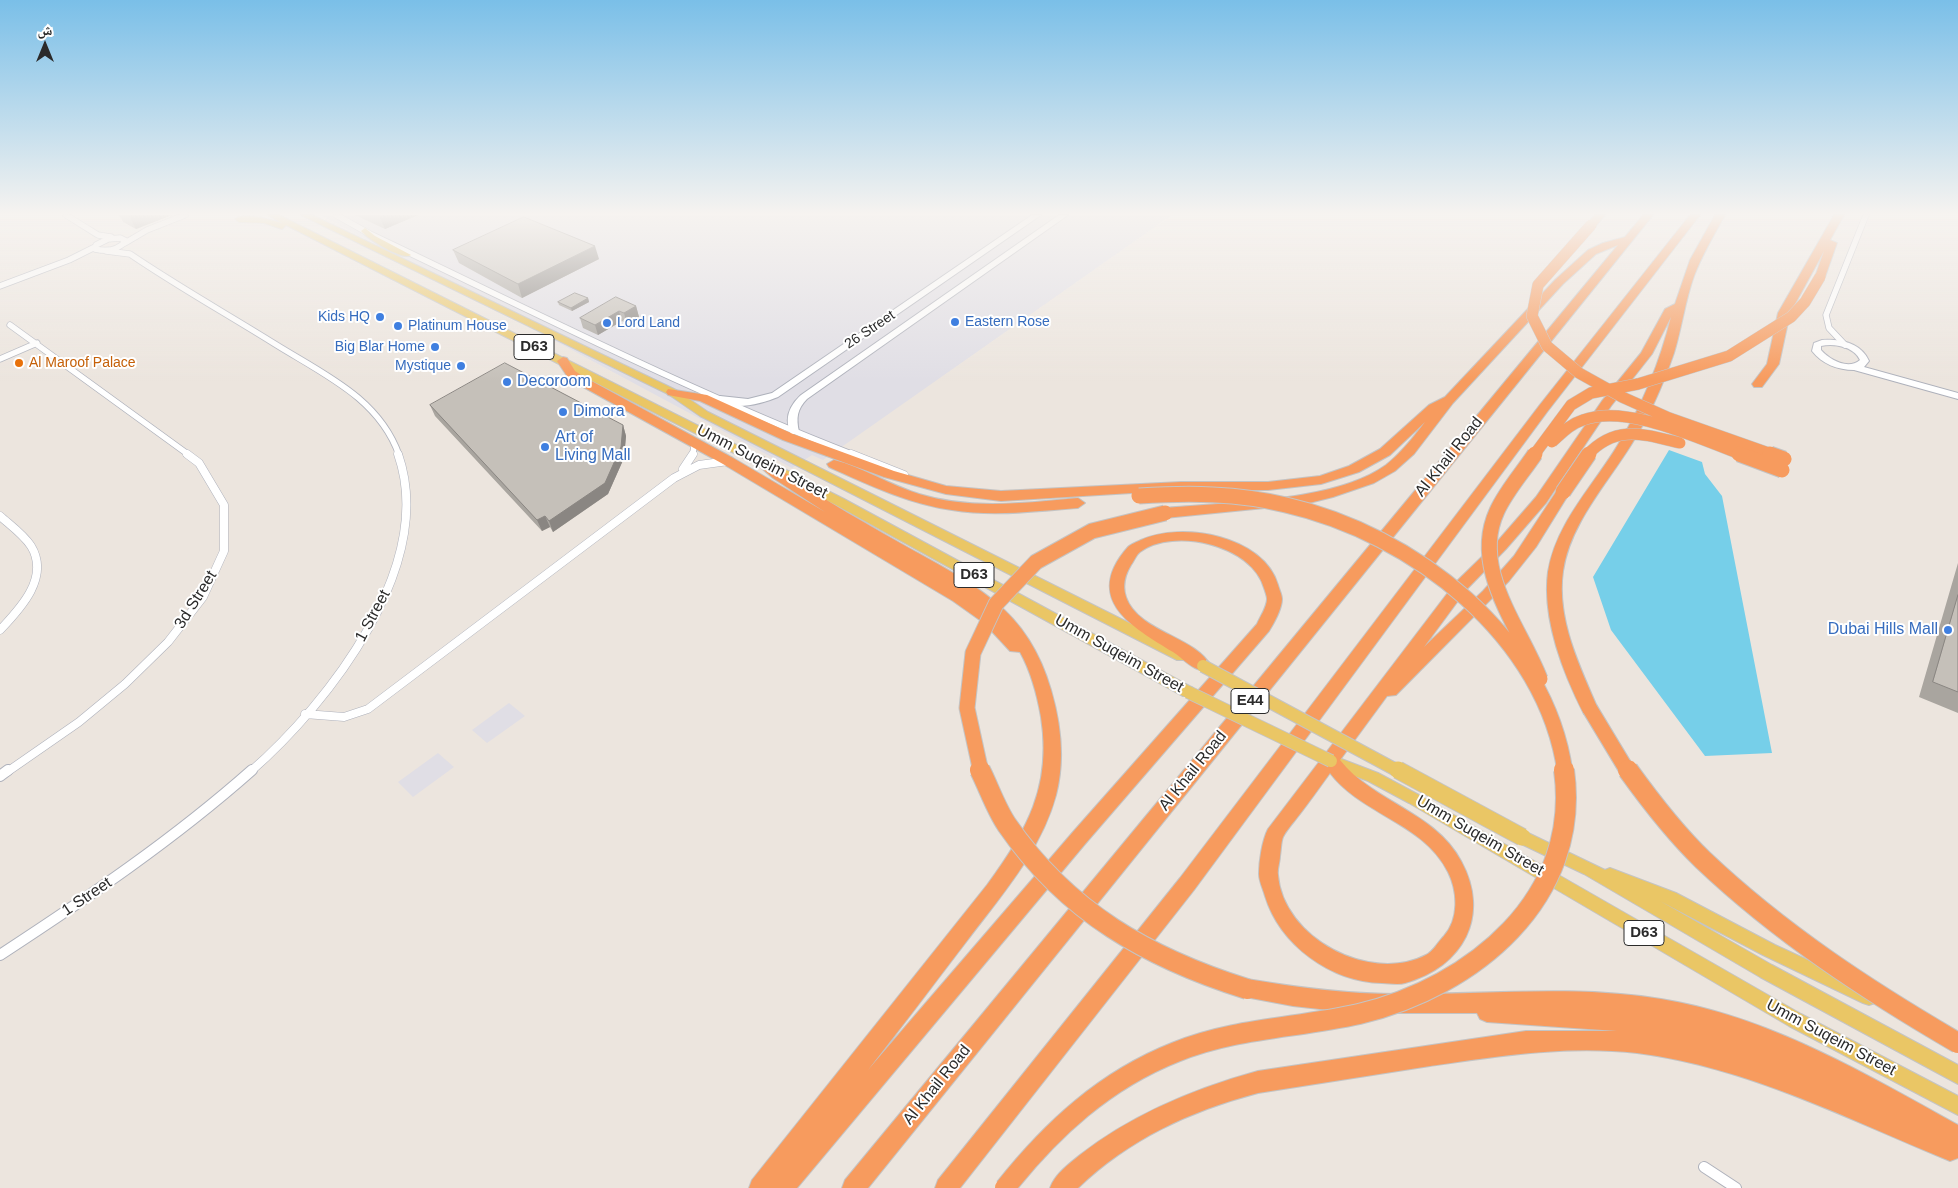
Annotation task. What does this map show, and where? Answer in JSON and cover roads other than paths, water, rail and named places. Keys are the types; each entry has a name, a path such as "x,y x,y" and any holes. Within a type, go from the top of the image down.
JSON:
{"highway":[{"path":"1551,270 1533,294 1530,304 1531,316 1544,341 1573,369 1625,399 1779,468"},
{"path":"1572,270 1532,310 1449,400 1425,434 1401,459 1369,480 1350,488 1305,499 1165,513 1122,521 1075,538 1036,562 1009,587 981,628 971,658 966,690 970,742 981,778 999,812 1036,863 1069,897 1109,928 1152,954 1199,974 1248,989 1346,1003 1451,1004 1512,1014 1633,1023 1669,1028 1724,1042 1772,1058 1820,1079 1955,1148"},
{"name":"Al Khail Road","path":"853,1188 1476,423 1549,339 1603,270"},
{"path":"946,1188 1188,884 1543,409 1652,270"},
{"path":"1692,270 1679,306 1664,363 1636,427 1576,517 1556,570 1556,599 1568,656 1590,708 1611,748 1641,790 1678,833 1728,881 1772,919 1829,962 1892,1004 1958,1043"},
{"path":"1758,384 1773,364 1784,313 1808,270"},
{"path":"1005,1188 1037,1148 1069,1116 1113,1083 1154,1061 1208,1041 1358,1014 1405,1000 1464,971 1504,939 1543,889 1557,861 1564,835 1567,801 1565,762 1557,727 1532,658 1494,582 1488,557 1490,534 1497,511 1562,414 1580,399 1600,390 1638,384 1729,356 1791,317 1800,309 1822,270"},
{"path":"1331,761 1340,774 1354,786 1427,832 1439,844 1454,865 1462,888 1463,920 1447,951 1428,965 1403,974 1388,975 1358,970 1343,965 1315,950 1282,919 1270,894 1267,863 1274,835 1362,714 1461,586 1501,546 1540,500 1606,404 1646,354 1669,312 1679,306"},
{"path":"563,361 568,370 580,380 728,461 974,608 1010,639 1038,678"},
{"path":"675,395 703,398 813,447 916,483 970,494 1001,496 1153,487 1268,486 1306,483 1331,477 1369,462 1396,444 1433,408 1449,400"},
{"path":"675,395 701,402 879,484 944,504 972,508 1018,507 1200,492 1257,498 1318,514 1374,537 1431,571 1476,609 1512,651 1546,700"},
{"path":"1529,463 1571,424 1585,418 1608,416 1626,417 1651,423 1779,468"},
{"path":"1362,714 1379,703 1426,653 1495,588 1530,545 1592,448 1607,438 1625,433 1647,434 1779,468"},
{"path":"759,460 795,487 952,579 988,604 1018,634 1030,656 1052,724 1053,758 1048,794 1034,830 1004,876 884,1034 760,1188"},
{"path":"782,1188 1079,838 1272,616 1275,602 1269,578 1258,564 1236,548 1218,540 1188,536 1166,537 1146,543 1132,552 1122,563 1116,580 1117,595 1133,618 1184,650 1202,666"},
{"path":"1060,1188 1105,1150 1140,1126 1176,1108 1228,1089 1258,1082 1526,1041 1598,1040 1646,1045 1703,1056 1808,1089 1955,1148"}],"main road":[{"name":"Umm Suqeim Street","path":"380,270 759,460 1188,692 1331,761 1373,776 1787,1015 1958,1106"},
{"name":"Umm Suqeim Street","path":"418,270 675,395 735,430 1202,666 1522,837 1589,869 1766,972 1958,1075"},
{"path":"434,270 444,283"},
{"name":"26 Street","path":"720,399 735,403 752,402 775,395 956,270"},
{"name":"26 Street","path":"794,432 791,414 800,401 984,270"},
{"path":"912,301 907,312 919,316"},
{"path":"1958,388 1885,368 1865,359 1858,351 1845,345 1822,343 1816,348 1820,356 1830,362 1855,367 1958,396"},
{"path":"1855,367 1862,365 1865,359"},
{"path":"1589,869 1640,885 1670,898 1769,950 1958,1037"}],"street":[{"path":"0,286 41,270"},
{"name":"1 Street","path":"0,955 90,896 186,826 263,758 305,714 354,651 377,611 395,572 404,536 408,506 406,479 400,454 380,419 352,392 156,270"},
{"path":"446,270 569,330 720,399 794,432 884,466 916,483"},
{"path":"1844,270 1826,315 1829,328 1845,345"},
{"name":"3d Street","path":"0,776 50,744 96,710 135,677 164,648 186,620 211,580 221,556 225,533 225,513 220,494 206,470 10,324"},
{"path":"0,359 37,343"},
{"path":"674,478 691,460 694,452 694,442"},
{"path":"305,714 344,717 368,709 674,478 699,465 728,461"},
{"path":"0,516 31,546 36,556 37,571 31,592 25,602 0,630"},
{"path":"1704,1167 1736,1188"}],"water":[{"path":"1669,450 1702,462 1705,474 1722,496 1772,753 1705,756 1611,630 1593,577"}],"place":[{"name":"Kids HQ","path":"380,317"},
{"name":"Eastern Rose","path":"955,322"},
{"name":"Lord Land","path":"607,323"},
{"name":"Platinum House","path":"398,326"},
{"name":"Big Blar Home","path":"435,347"},
{"name":"Al Maroof Palace","path":"19,363"},
{"name":"Mystique","path":"461,366"},
{"name":"Decoroom","path":"507,382"},
{"name":"Dimora","path":"563,412"},
{"name":"Art of Living Mall","path":"545,447"},
{"name":"Dubai Hills Mall","path":"1948,630"}]}
